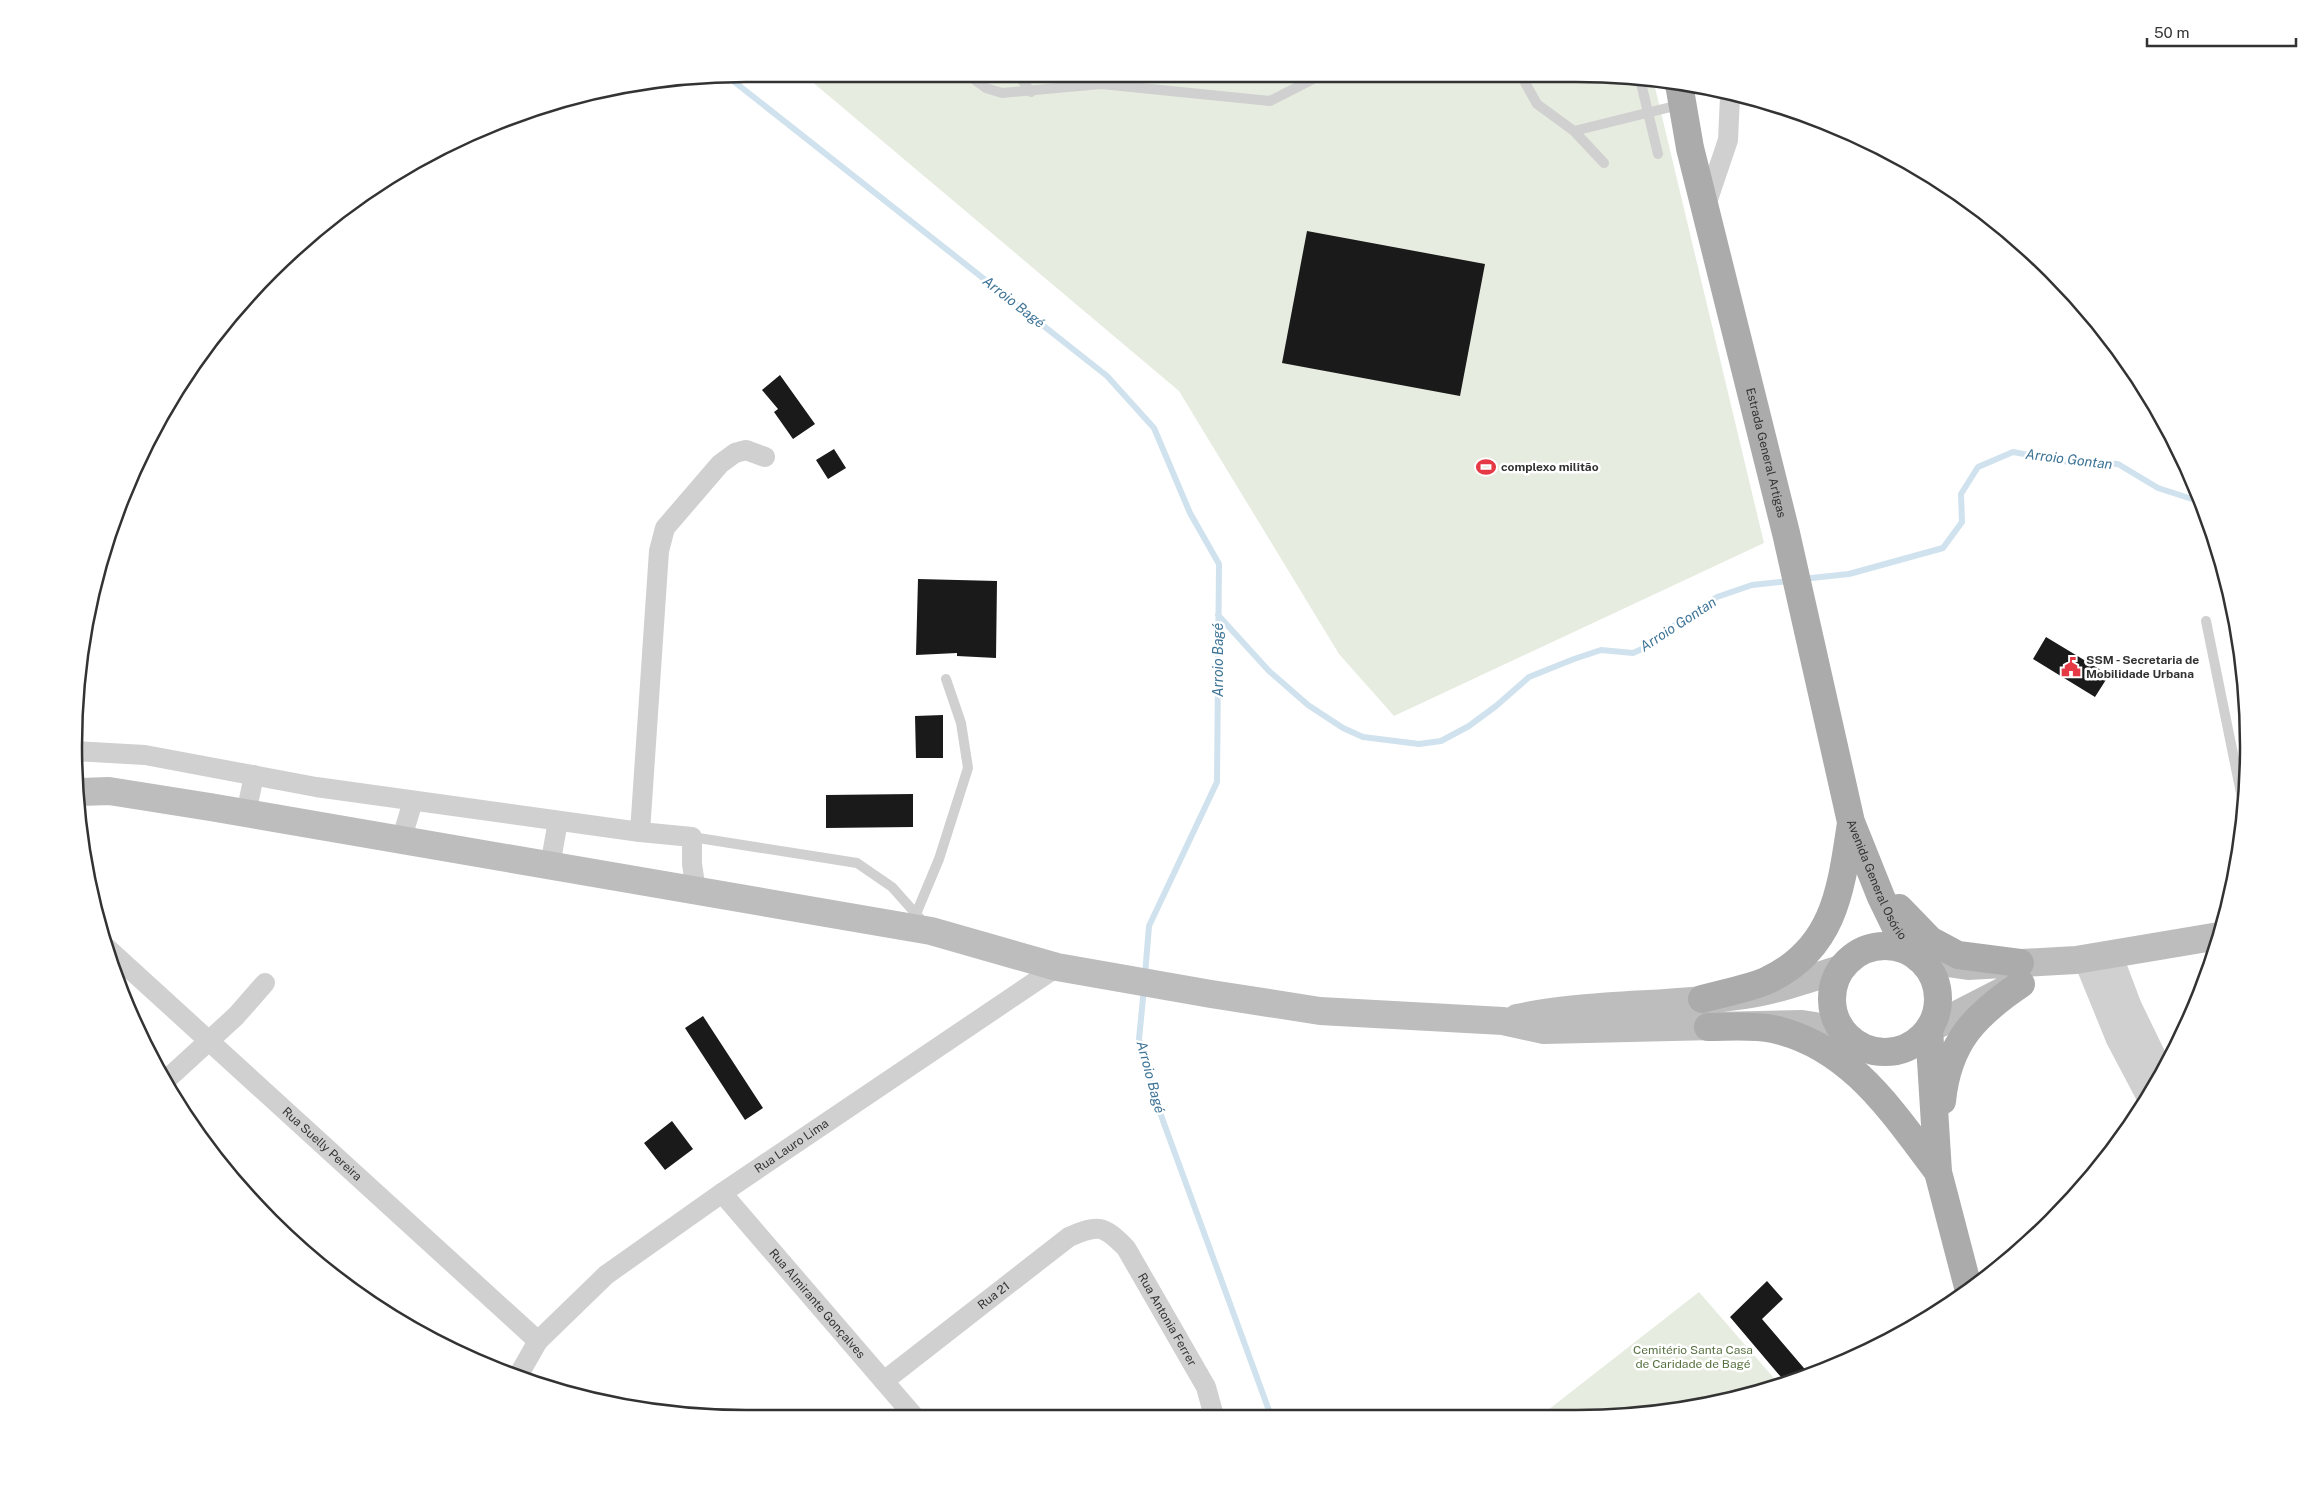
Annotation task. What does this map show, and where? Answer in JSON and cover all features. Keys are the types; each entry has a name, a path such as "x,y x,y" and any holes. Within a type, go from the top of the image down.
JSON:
{"main road":[{"name":"Estrada General Artigas","path":"1685,92 1690,148 1786,533 1851,822"},
{"path":"84,792 109,791 696,891 924,923 1069,968 1211,994 1320,1011 1503,1021 1544,1030 1802,1024 1845,1035 1866,1049 1885,1053 1910,1046 1929,1029 1988,997 2021,974 2090,957 2211,937"},
{"name":"Avenida General Osório","path":"1851,822 1877,889 1896,928 1920,959"},
{"name":"Avenida General Osório","path":"1840,969 1850,866 1851,822"},
{"path":"1851,822 1894,902 1930,940 1958,955 2021,974"},
{"path":"1702,999 1767,980 1801,959 1826,929 1842,885 1851,822"},
{"path":"1503,1021 1556,1010 1744,995 1773,989 1840,969 1859,952 1884,946 1897,947 1920,959 2021,974"},
{"path":"1920,959 1932,974 1938,992 1938,1005 1929,1029 1938,1172 1967,1283"},
{"path":"1840,969 1831,993 1832,1006 1845,1035 1891,1096 1938,1172"},
{"path":"1938,1172 1939,1124 1944,1081 1963,1035 1990,1004 2021,974"},
{"path":"1708,1026 1772,1029 1813,1042 1855,1070 1898,1120 1938,1172"}],"street":[{"path":"1705,208 1728,140 1730,101"},
{"path":"640,832 659,551 665,528 720,464 735,453 746,450 765,456"},
{"path":"82,751 145,755 316,787 692,838 692,864 696,891"},
{"path":"246,814 254,775"},
{"path":"400,841 413,801"},
{"path":"550,866 558,821"},
{"name":"Rua Suelly Pereira","path":"117,957 538,1341"},
{"path":"2090,957 2129,1006 2157,1066"},
{"path":"2090,957 2119,1039 2145,1088"},
{"name":"Rua Lauro Lima","path":"521,1371 538,1341 606,1276 722,1193 1069,968"},
{"path":"170,1076 210,1040 265,983"},
{"name":"Rua Almirante Gonçalves","path":"722,1193 909,1410"},
{"name":"Rua 21","path":"884,1380 1069,1237 1091,1228 1110,1232"},
{"name":"Rua Antonia Ferrer","path":"1110,1232 1126,1248 1206,1387 1212,1410"}],"lane":[{"path":"978,82 986,88 1002,93 1031,92 1101,84 1270,101 1309,82"},
{"path":"1024,82 1031,92"},
{"path":"1524,82 1537,104 1574,131 1604,163"},
{"path":"1641,86 1658,154"},
{"path":"1574,131 1648,114 1685,92"},
{"path":"2206,622 2238,781"},
{"path":"924,923 939,859 968,768 961,723 946,679"},
{"path":"692,838 857,863 892,887 924,923"}],"green space":[{"name":"complexo militão","path":"812,82 1575,82 1655,87 1764,543 1394,716 1339,654 1179,391"},
{"name":"Cemitério Santa Casa de Caridade de Bagé","path":"1699,1292 1775,1379 1705,1398 1662,1405 1619,1409 1548,1410"}],"building":[{"path":"1307,231 1485,264 1460,396 1282,363"},
{"path":"780,375 815,424 793,439 774,412 778,409 762,390"},
{"path":"834,449 846,468 828,479 816,460"},
{"path":"918,579 997,581 996,658 957,656 957,653 916,655"},
{"name":"SSM - Secretaria de Mobilidade Urbana","path":"2046,637 2109,675 2095,697 2033,659"},
{"path":"943,715 943,758 916,758 915,716"},
{"path":"913,794 913,827 826,828 826,795"},
{"path":"703,1016 763,1108 745,1120 685,1028"},
{"path":"672,1121 693,1149 665,1170 644,1143"},
{"path":"1767,1281 1783,1299 1762,1319 1805,1369 1781,1377 1730,1317"}],"waterway":[{"name":"Arroio Bagé","path":"735,83 1107,376 1154,428 1190,513 1219,564 1217,782 1149,926 1145,975"},
{"name":"Arroio Gontan","path":"1802,579 1849,574 1943,548 1962,522 1961,494 1978,467 2013,452 2060,461 2118,464 2158,488 2192,499"},
{"name":"Arroio Gontan","path":"1218,615 1269,671 1308,705 1343,728 1363,737 1419,744 1441,741 1469,726 1496,706 1529,677 1601,650 1633,653 1651,645 1663,633 1717,597 1752,585 1789,581"},
{"name":"Arroio Bagé","path":"1144,988 1139,1039 1158,1107 1269,1410"}],"place":[{"name":"complexo militão","path":"1486,467"},
{"name":"SSM - Secretaria de Mobilidade Urbana","path":"2071,667"}]}
